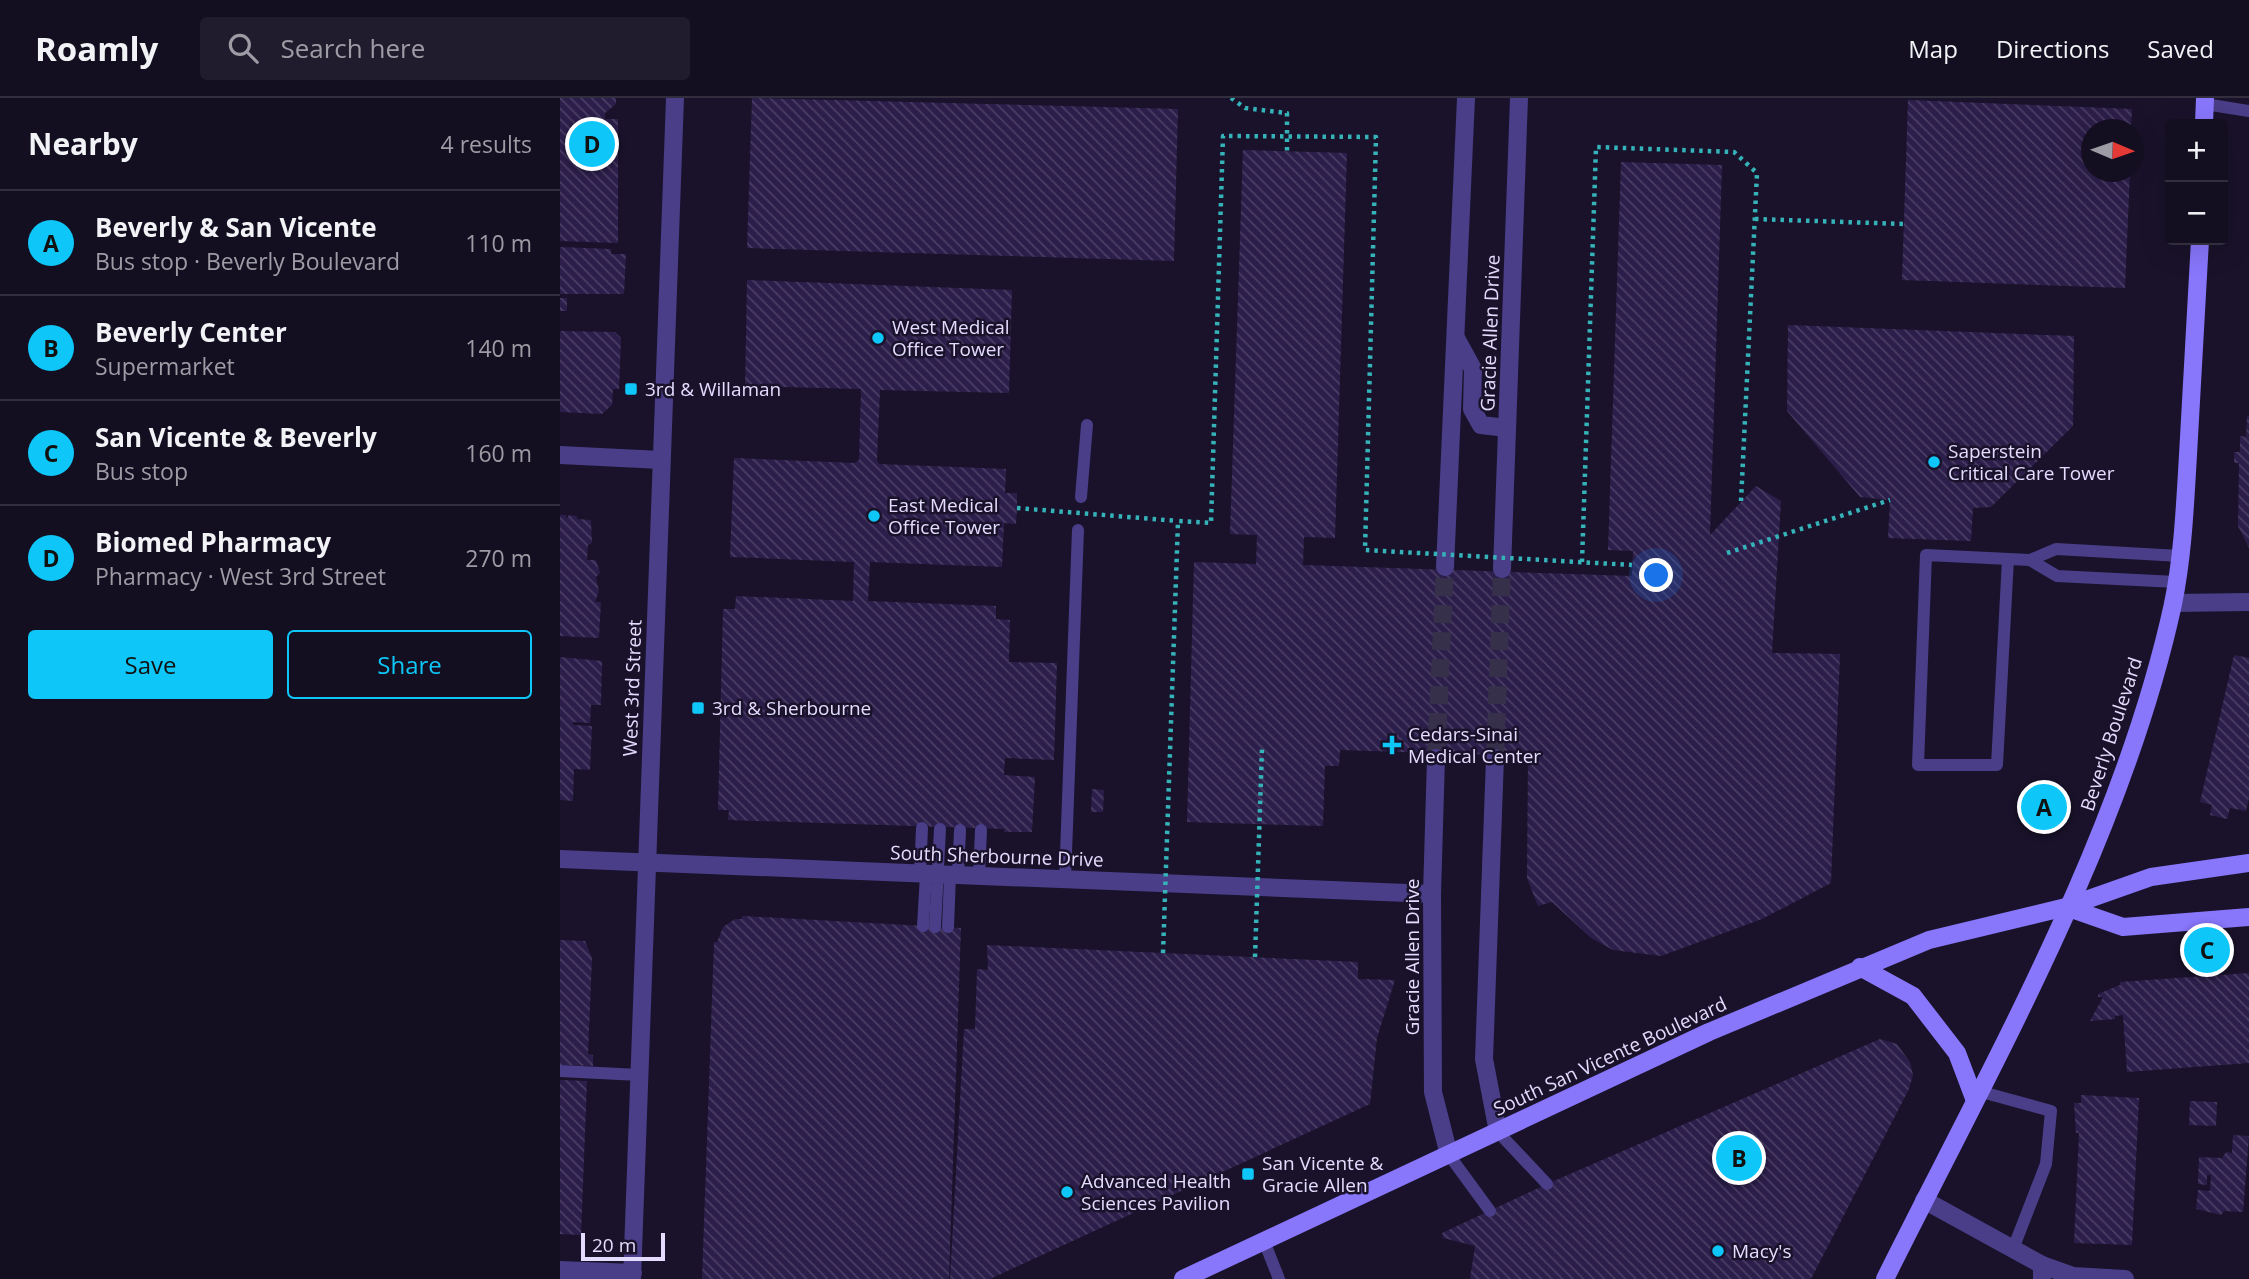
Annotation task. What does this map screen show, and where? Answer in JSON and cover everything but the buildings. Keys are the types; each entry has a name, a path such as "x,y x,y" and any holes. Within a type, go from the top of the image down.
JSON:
{"main road":[{"path":"2204,119 2205,101"},
{"name":"Beverly Boulevard","path":"1885,1279 2066,907 2112,804 2149,695 2173,603 2180,556 2200,245"},
{"name":"South San Vicente Boulevard","path":"1184,1279 1709,1032 1928,940 2066,907 2151,877 2249,863"},
{"path":"2066,907 2123,927 2249,917"},
{"path":"1860,967 1913,996 1957,1053 1976,1095"}],"street":[{"name":"West 3rd Street","path":"632,1276 675,98"},
{"name":"Gracie Allen Drive","path":"1445,567 1466,98"},
{"name":"Gracie Allen Drive","path":"1502,569 1519,98"},
{"path":"1456,338 1473,369 1472,409 1481,425 1507,428"},
{"path":"560,455 661,460"},
{"path":"2173,603 2249,602"},
{"name":"Gracie Allen Drive","path":"1436,758 1432,894 1433,1092 1449,1155"},
{"path":"1495,758 1484,1059 1498,1132"},
{"name":"South Sherbourne Drive","path":"560,859 1432,894"},
{"path":"1924,1200 2013,1249 2042,1272 2125,1279"},
{"path":"560,1270 632,1276"}],"lane":[{"path":"2205,101 2249,111"},
{"path":"1081,497 1087,425"},
{"path":"1065,880 1078,530"},
{"path":"2008,559 1997,765 1918,765 1926,555 2030,560 2056,548 2180,556"},
{"path":"2030,560 2057,576 2176,582"},
{"path":"922,828 939,875"},
{"path":"940,829 936,927 939,875 960,830"},
{"path":"979,876 981,830"},
{"path":"560,1071 639,1075"},
{"path":"1976,1095 2051,1111 2046,1164 2013,1249"},
{"path":"1498,1132 1548,1184"},
{"path":"1449,1155 1490,1211"},
{"path":"1264,1241 1279,1279"}],"path":[{"path":"1231,98 1245,108 1287,113 1287,151"},
{"path":"1017,508 1211,523 1223,136 1376,138 1365,550 1632,565"},
{"path":"1582,562 1596,147 1734,152 1757,173 1741,501"},
{"path":"1755,219 1904,224"},
{"path":"1727,553 1890,500"},
{"path":"1163,953 1178,521"},
{"path":"1255,957 1262,748"}],"tunnel":[{"path":"1436,758 1445,567"},
{"path":"1495,758 1502,569"}],"place":[{"name":"Biomed Pharmacy","path":"592,144"},
{"name":"West Medical Office Tower","path":"878,338"},
{"name":"3rd & Willaman","path":"631,389"},
{"name":"Saperstein Critical Care Tower","path":"1934,462"},
{"name":"East Medical Office Tower","path":"874,516"},
{"name":"3rd & Sherbourne","path":"698,708"},
{"name":"Cedars-Sinai Medical Center","path":"1392,745"},
{"name":"Beverly & San Vicente","path":"2044,807"},
{"name":"San Vicente & Beverly","path":"2207,950"},
{"name":"Beverly Center","path":"1739,1158"},
{"name":"San Vicente & Gracie Allen","path":"1248,1174"},
{"name":"Advanced Health Sciences Pavilion","path":"1067,1192"},
{"name":"Macy's","path":"1718,1251"}]}
